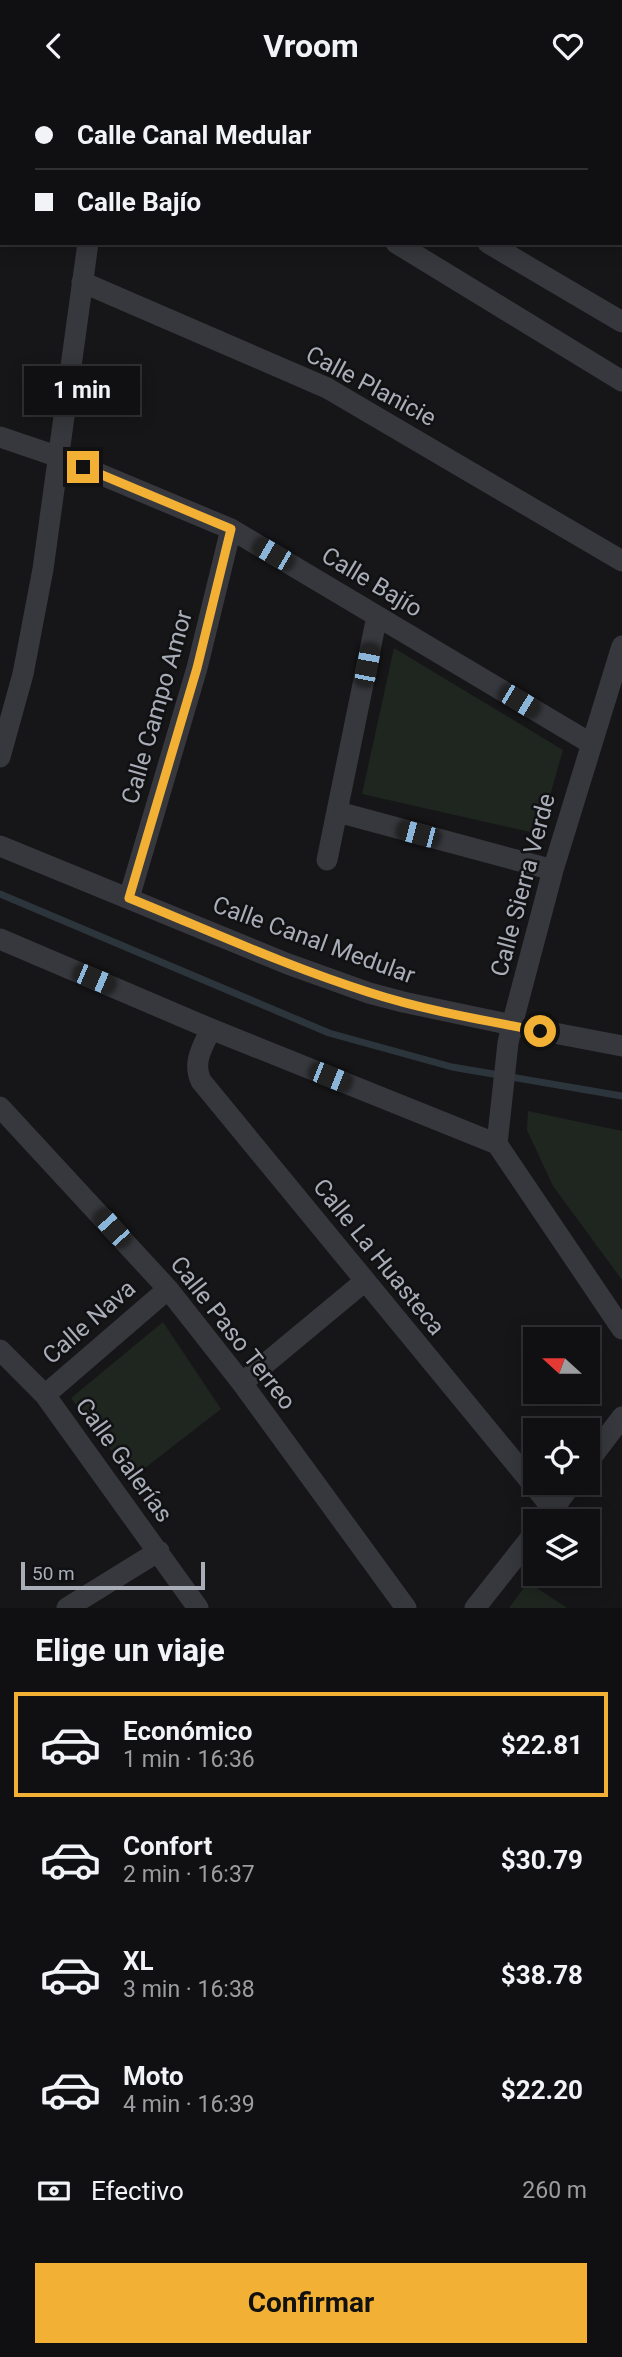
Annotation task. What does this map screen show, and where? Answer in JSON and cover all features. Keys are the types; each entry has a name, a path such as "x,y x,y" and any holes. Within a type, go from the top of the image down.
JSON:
{"street":[{"path":"0,757 23,674 43,569 88,245"},
{"path":"399,245 622,380"},
{"path":"491,245 622,322"},
{"name":"Calle Planicie","path":"82,282 327,388 622,561"},
{"name":"Calle Bajío","path":"0,437 59,457 231,529 590,743"},
{"name":"Calle Campo Amor","path":"129,898 197,668 231,529"},
{"path":"327,860 377,615"},
{"name":"Calle Sierra Verde","path":"497,1144 510,1034 553,870 622,646"},
{"path":"338,813 553,870"},
{"name":"Calle Canal Medular","path":"0,846 288,964 369,993 510,1034 622,1046"},
{"path":"0,939 211,1029 497,1144 622,1329"},
{"name":"Calle La Huasteca","path":"211,1029 198,1058 197,1073 201,1081 365,1281 543,1509"},
{"name":"Calle Paso Terreo","path":"0,1107 168,1289 242,1384 406,1608"},
{"path":"242,1384 365,1281"},
{"name":"Calle Nava","path":"44,1395 168,1289"},
{"name":"Calle Galerías","path":"0,1350 44,1395 198,1608"},
{"path":"600,1446 622,1417"},
{"path":"553,1509 563,1495"},
{"path":"475,1608 523,1547"},
{"path":"67,1608 159,1551"}],"shaded area":[{"path":"394,648 563,750 539,834 362,794"},
{"path":"528,1111 622,1131 622,1280 553,1186 527,1130"},
{"path":"163,1322 221,1409 132,1478 71,1398"},
{"path":"525,1586 534,1586 567,1608 509,1608"}],"waterway":[{"path":"0,894 329,1033 452,1067 622,1096"}],"route":[{"path":"83,467 231,529 197,668 129,898 288,964 369,993 540,1031"}]}
